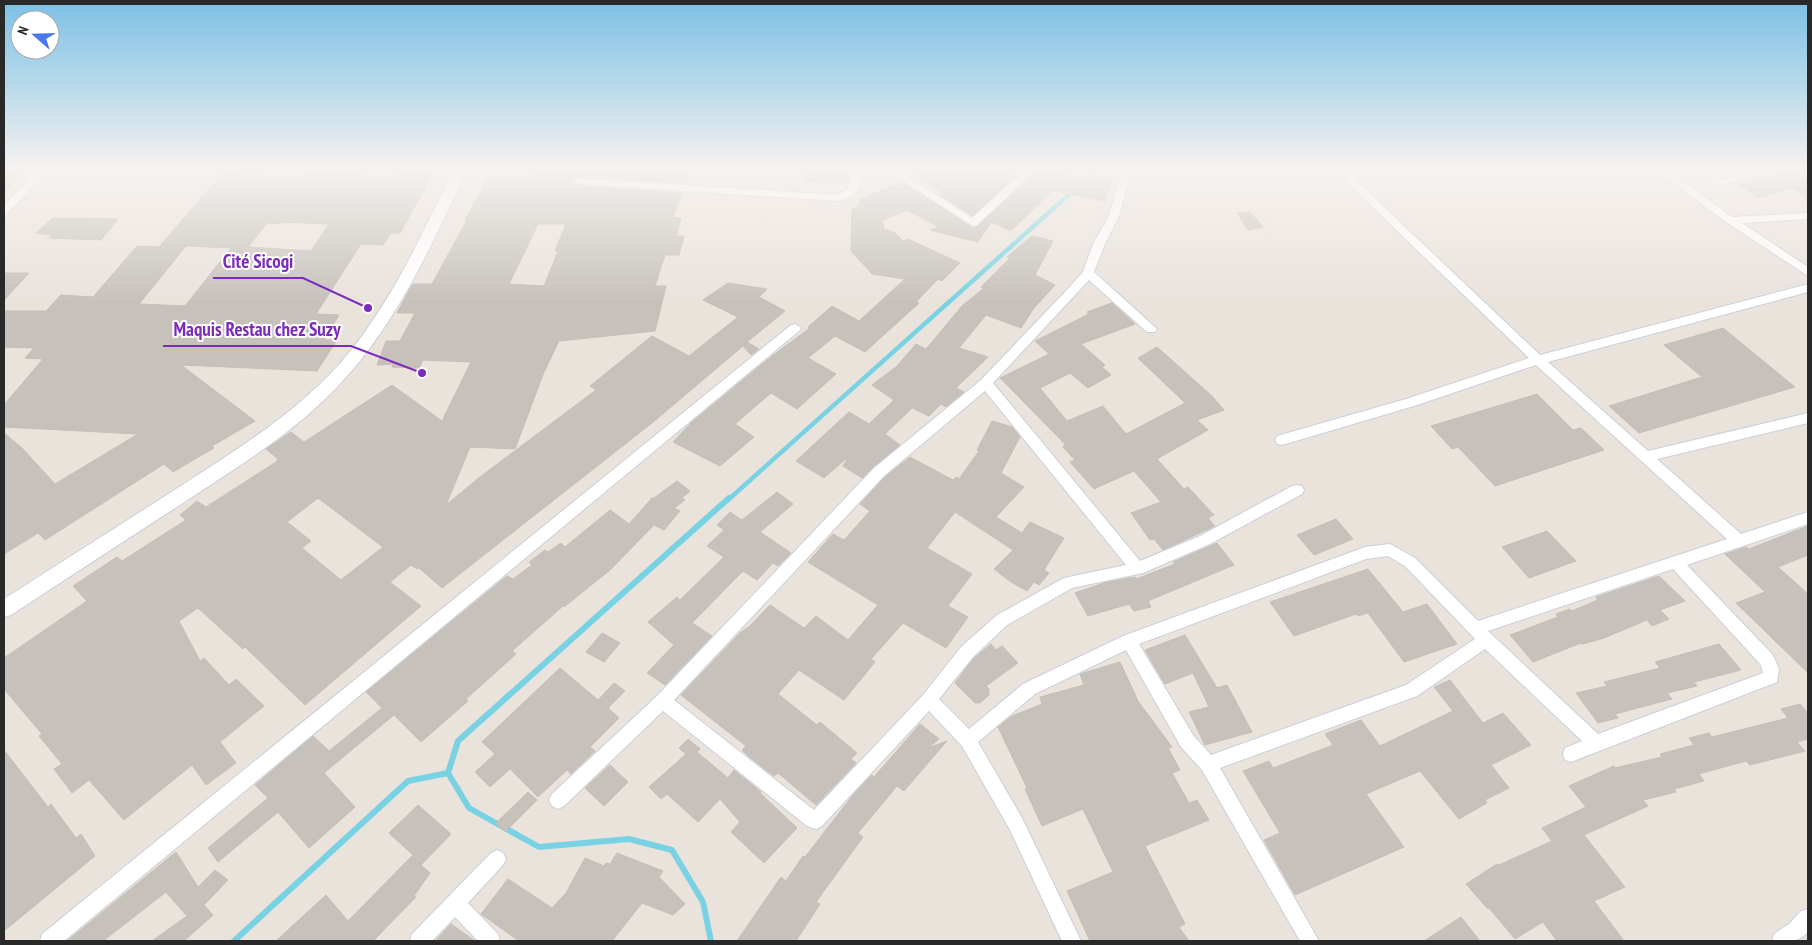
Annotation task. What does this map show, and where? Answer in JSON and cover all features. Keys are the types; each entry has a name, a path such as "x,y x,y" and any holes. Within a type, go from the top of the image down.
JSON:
{"street":[{"path":"4,609 258,445 305,408 342,372 372,332 395,296 438,214"},
{"path":"959,214 973,223 983,214"},
{"path":"558,800 663,701 879,472 986,383 1088,273 1099,244 1115,214"},
{"path":"1385,214 1538,360 1739,541"},
{"path":"1722,214 1808,272"},
{"path":"1730,220 1808,216"},
{"path":"1088,273 1151,328"},
{"path":"1282,440 1409,403 1538,360 1808,288"},
{"path":"48,941 795,328"},
{"path":"986,383 1138,569"},
{"path":"1645,457 1808,418"},
{"path":"663,701 813,820 816,820 929,700 967,652 1002,620 1069,582 1138,569 1205,540 1297,490"},
{"path":"1208,764 1411,691 1481,634 1675,562 1808,518"},
{"path":"968,740 1029,690 1129,640 1364,553 1390,550 1410,562 1481,634 1596,743"},
{"path":"1571,754 1771,677 1771,669 1767,660 1675,562"},
{"path":"1129,640 1186,741 1208,764 1310,941"},
{"path":"929,700 968,740 1016,824 1072,941"},
{"path":"419,941 498,859"},
{"path":"456,904 491,941"},
{"path":"1781,941 1796,931 1808,918"}],"building":[{"path":"187,214 410,214 400,233 391,233 383,245 361,244 316,314 339,315 324,340 337,340 317,371 181,365 255,421 173,472 164,464 45,540 38,533 4,554 4,433 22,448 55,484 138,434 4,427 4,405 43,359 25,358 34,348 4,347 4,311 46,311 61,295 93,297 137,246 159,247","holes":["267,223 329,224 311,251 248,247","186,246 231,248 185,306 139,304"]},
{"path":"468,214 674,214 673,217 681,218 676,236 684,236 679,255 665,255 655,286 666,286 655,331 559,341 544,372 515,449 470,447 446,505 480,477 596,390 590,386 652,336 689,356 738,317 703,300 728,283 767,289 759,297 785,311 747,342 759,349 751,355 743,346 652,423 442,588 418,567 417,569 411,565 390,582 421,606 305,705 245,647 243,649 198,608 179,621 200,661 204,658 229,685 236,679 264,706 220,742 236,763 206,785 192,765 124,820 89,780 72,793 54,769 62,764 39,736 42,734 4,689 4,658 87,601 73,586 117,557 122,561 186,520 180,515 197,501 206,507 276,462 278,459 266,449 291,432 304,442 392,385 442,421 471,362 423,360 419,368 392,367 393,364 377,365 386,341 400,341 415,313 397,313 411,287 413,284 432,284 467,220 465,220","holes":["538,224 566,224 544,286 509,284","318,498 383,547 341,580 302,548 311,541 287,522"]},
{"path":"852,214 897,214 881,221 884,224 883,228 895,233 903,241 908,239 960,263 942,281 938,279 916,302 919,303 865,352 835,336 808,358 836,374 797,409 771,393 735,424 754,437 720,466 673,442 692,422 772,356 810,328 808,327 832,306 859,321 905,279 872,274 851,251"},
{"path":"915,214 951,214 973,228 978,226 991,214 1028,214 1011,231 991,222 978,242 930,230 939,227"},
{"path":"1238,214 1252,214 1263,227 1248,230"},
{"path":"53,218 118,219 101,240 49,238 53,235 36,233"},
{"path":"1032,236 1053,241 1035,275 1055,285 1034,308 1021,328 986,315 959,348 988,357 956,388 964,392 946,407 941,404 929,416 912,408 885,434 900,445 862,478 843,466 849,456 824,478 796,461 849,412 869,424 894,400 872,385 897,366 916,344 926,349 962,306 984,288 981,287 1010,258 1007,257"},
{"path":"4,273 29,273 4,300"},
{"path":"1112,303 1135,324 1081,344 1105,365 1102,367 1111,375 1088,388 1070,373 1040,388 1067,421 1103,406 1126,434 1185,403 1138,358 1157,347 1212,396 1224,410 1197,420 1208,430 1157,459 1184,489 1188,487 1214,515 1208,518 1215,526 1163,550 1154,539 1150,540 1131,513 1161,502 1134,471 1094,489 1070,462 1075,460 1063,447 1065,444 1000,378 1049,354 1035,341 1089,314 1087,312"},
{"path":"1723,328 1795,387 1639,433 1609,406 1702,377 1664,345"},
{"path":"1537,394 1573,430 1581,428 1604,450 1495,486 1458,447 1452,449 1431,426"},
{"path":"992,421 1012,427 1020,437 1001,473 1024,487 996,517 1022,533 1030,522 1064,538 1044,570 1049,573 1039,585 1034,582 1027,591 1011,582 994,569 1013,550 955,512 927,548 972,574 948,606 968,617 946,648 903,623 871,659 875,662 844,700 799,670 778,694 817,725 820,722 857,753 851,759 856,763 816,805 778,773 774,776 748,756 742,750 746,746 681,695 741,632 749,627 770,605 804,628 816,616 848,640 878,605 808,562 833,534 844,540 870,511 860,504 885,477 910,457 953,480 956,477 959,479 979,451 977,450"},
{"path":"677,481 690,491 682,498 685,500 674,508 680,511 664,530 654,525 610,570 563,606 512,651 516,654 466,699 468,701 421,742 394,715 324,773 355,807 309,848 278,812 218,862 208,848 268,798 255,785 313,736 329,751 382,708 366,692 507,576 513,579 532,565 529,562 545,550 548,552 561,543 565,547 610,510 629,524 652,498"},
{"path":"777,492 793,504 760,532 791,553 778,566 773,563 757,580 743,571 692,623 712,636 665,685 647,673 674,645 648,622 677,597 680,600 724,557 707,546 724,530 717,525 730,512 742,520"},
{"path":"1336,519 1353,539 1314,555 1297,535"},
{"path":"1808,526 1808,555 1778,567 1808,594 1808,673 1736,603 1765,592 1725,554 1746,547 1749,549"},
{"path":"1547,531 1576,561 1529,578 1502,547"},
{"path":"1217,543 1234,565 1148,601 1151,607 1134,611 1129,604 1088,616 1075,593 1107,582 1135,577 1136,579 1175,564 1173,562"},
{"path":"1368,569 1403,612 1427,604 1457,644 1404,662 1368,613 1358,616 1356,614 1294,636 1270,602"},
{"path":"1659,576 1685,601 1660,610 1669,619 1652,626 1647,620 1604,638 1581,643 1533,662 1510,635 1558,617 1556,614 1570,609 1572,611 1598,600 1596,597"},
{"path":"602,633 620,643 604,662 586,652"},
{"path":"1185,635 1217,688 1227,685 1252,732 1205,745 1189,712 1209,707 1193,673 1165,684 1145,650"},
{"path":"991,644 996,650 1002,646 1018,663 986,686 989,689 989,695 980,703 975,703 955,683 974,658"},
{"path":"1719,644 1741,670 1694,682 1697,686 1667,693 1672,699 1615,714 1618,718 1598,723 1576,693 1607,686 1604,682 1660,668 1655,662"},
{"path":"1120,662 1138,701 1172,747 1168,748 1180,770 1172,773 1189,803 1197,800 1209,820 1145,846 1185,924 1179,927 1189,941 1090,941 1067,891 1113,872 1083,809 1042,826 1025,789 1027,788 998,727 1012,716 1042,704 1040,697 1084,685 1080,674"},
{"path":"560,668 598,700 614,683 625,691 608,708 619,718 590,747 595,751 571,774 567,770 538,797 510,769 490,787 475,772 495,754 482,742"},
{"path":"1450,680 1483,723 1503,713 1531,745 1491,765 1509,788 1485,800 1487,803 1459,819 1420,771 1366,794 1404,847 1295,895 1264,840 1280,833 1243,771 1269,761 1273,768 1333,745 1325,734 1361,720 1380,746 1453,711 1434,687"},
{"path":"1800,704 1808,713 1808,739 1797,742 1805,751 1750,765 1746,761 1699,774 1704,781 1674,789 1676,792 1643,800 1648,806 1584,835 1625,887 1594,901 1624,941 1557,941 1543,922 1515,939 1466,884 1497,864 1499,865 1552,841 1542,828 1586,807 1569,786 1614,766 1615,768 1662,757 1660,754 1694,745 1689,738 1709,733 1712,737 1788,718 1781,709"},
{"path":"920,724 939,739 928,748 947,741 904,791 897,786 858,833 863,837 816,902 820,904 796,941 737,941 781,877 786,881 803,856 805,857 853,795 872,775 874,777"},
{"path":"688,739 700,749 697,752 728,778 734,770 761,792 797,828 764,863 731,832 740,822 720,799 698,822 667,794 661,799 649,787 686,754 679,748"},
{"path":"4,750 48,807 51,804 76,838 81,834 95,856 4,931"},
{"path":"610,765 628,782 604,806 585,788"},
{"path":"528,792 537,800 505,832 496,823"},
{"path":"418,805 451,834 421,865 430,873 414,896 416,897 373,941 276,941 326,895 348,921 413,855 389,833"},
{"path":"176,852 198,887 215,870 228,880 204,905 213,915 184,941 152,941 187,916 166,892 103,941 67,941"},
{"path":"617,853 663,871 659,877 685,904 673,915 642,903 612,941 519,941 481,914 508,879 552,908 566,893 585,858 604,866 606,863 610,864"},
{"path":"1461,917 1480,941 1424,941"},
{"path":"451,924 475,941 439,941 437,939"}],"waterway":[{"path":"728,500 1047,214"},
{"path":"448,773 458,741 729,498"},
{"path":"234,941 408,781 448,773"},
{"path":"448,773 469,808 539,847 629,839 672,850 703,902 711,941"}],"place":[{"name":"Cité Sicogi","path":"368,308"},
{"name":"Maquis Restau chez Suzy","path":"422,373"}]}
